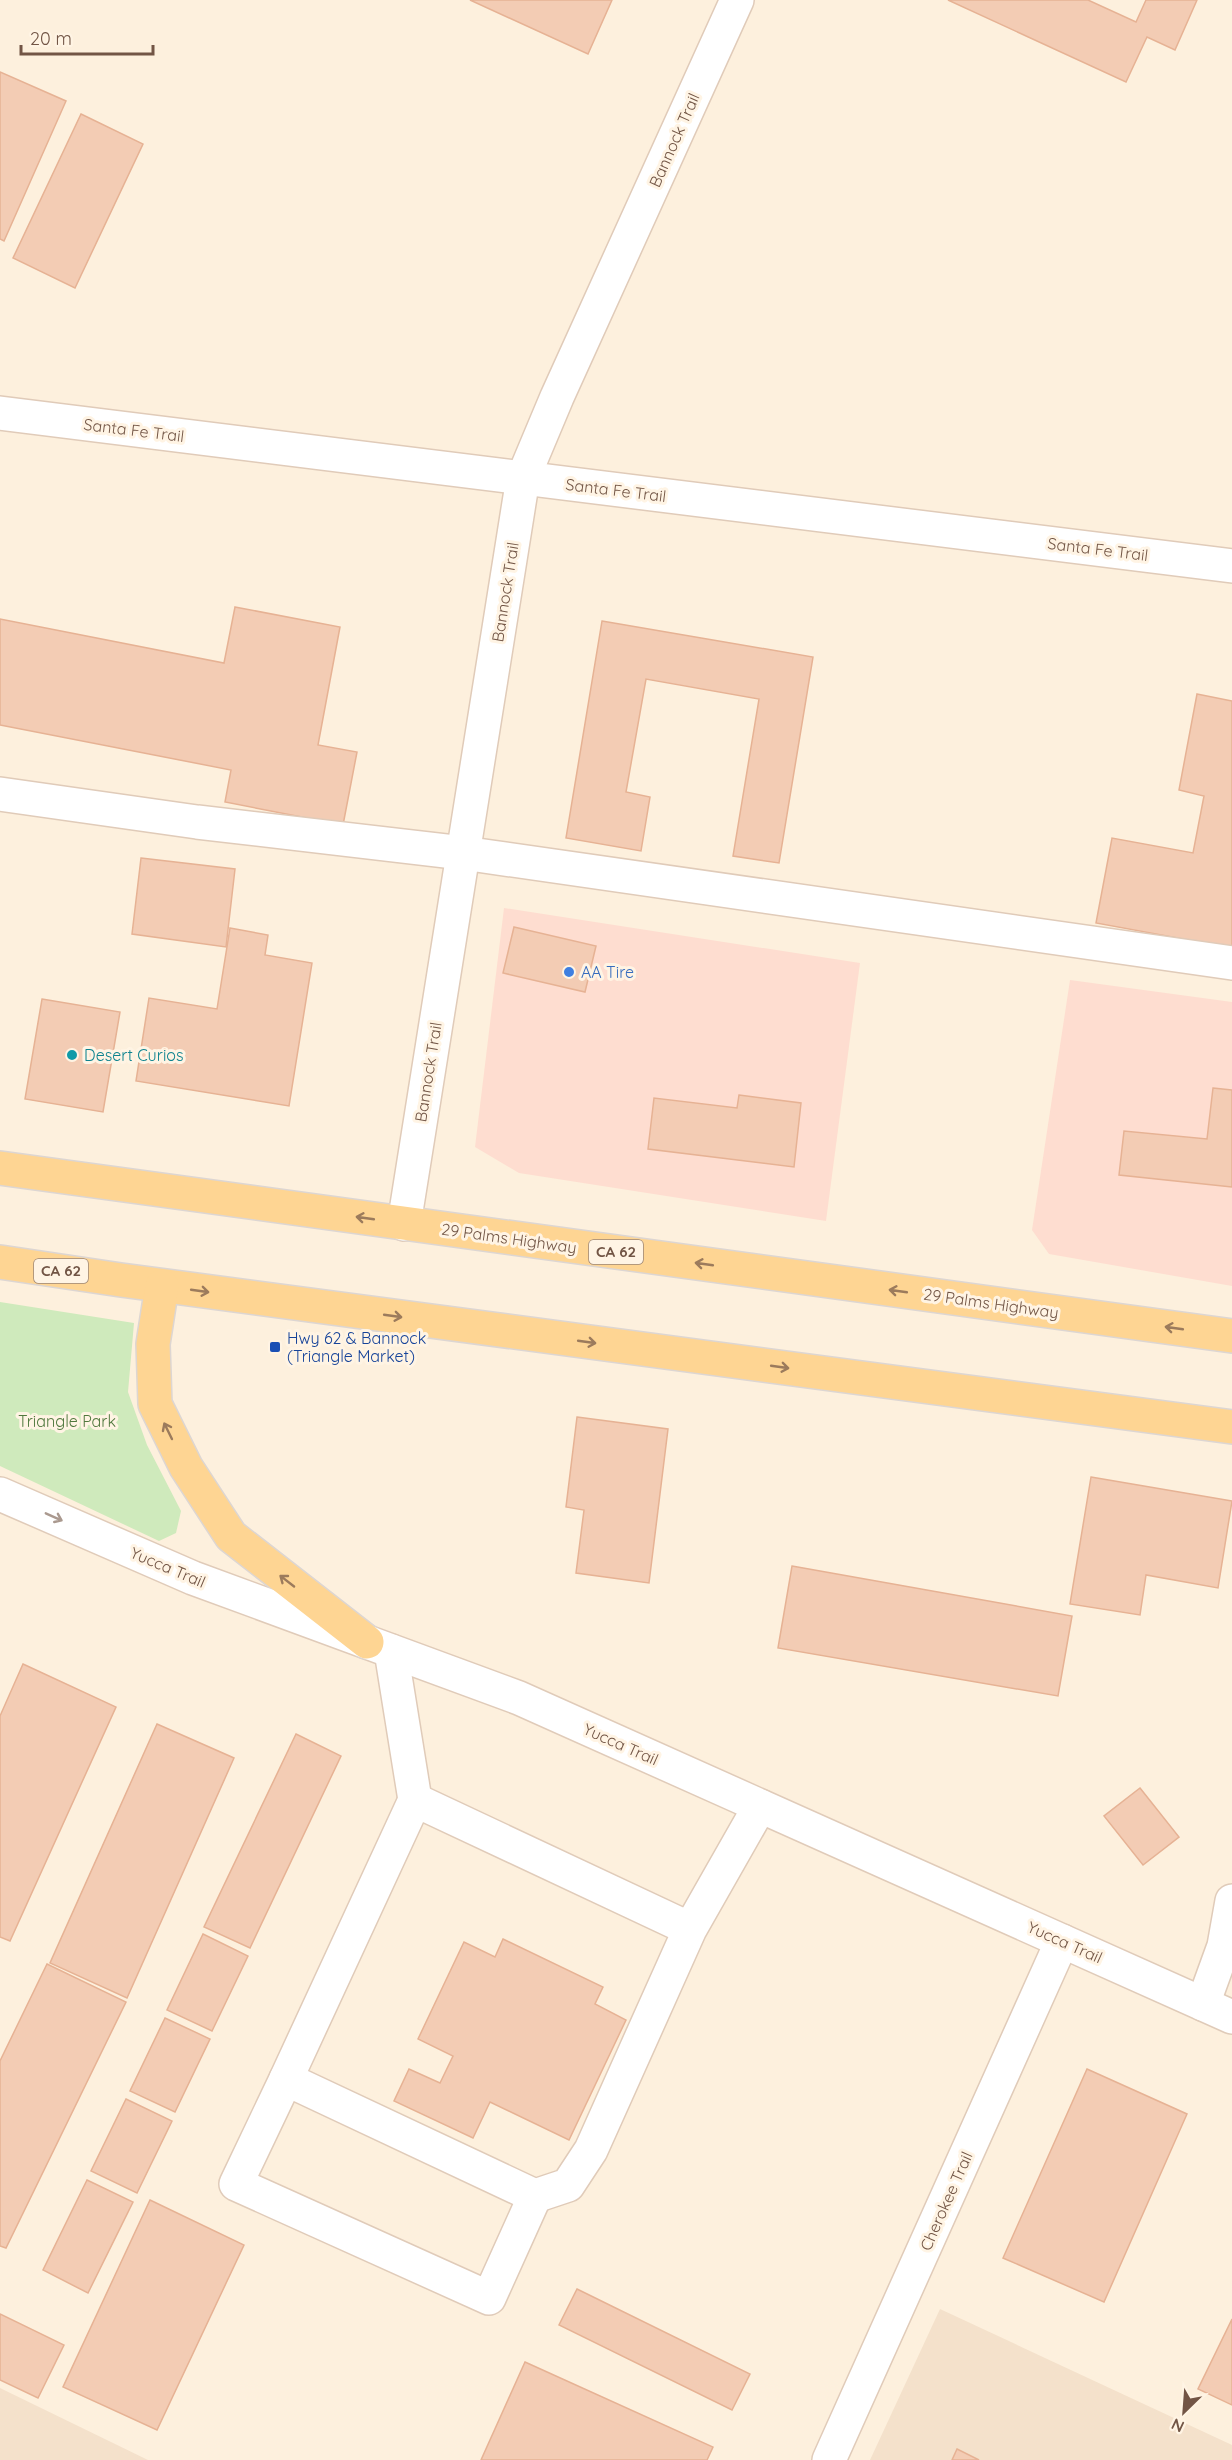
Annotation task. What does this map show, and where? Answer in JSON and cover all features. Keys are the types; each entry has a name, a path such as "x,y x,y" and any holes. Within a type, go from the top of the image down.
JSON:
{"main road":[{"name":"29 Palms Highway","path":"0,1168 1232,1336"},
{"name":"CA 62","path":"0,1262 162,1286 1232,1427"},
{"path":"162,1286 153,1344 155,1404 186,1467 231,1536 379,1647"}],"street":[{"name":"Bannock Trail","path":"404,1224 523,478 557,397 737,0"},
{"name":"Santa Fe Trail","path":"0,413 1232,566"},
{"path":"0,794 197,822 463,853 1232,963"},
{"name":"Yucca Trail","path":"0,1494 194,1578 519,1698 1218,2011"},
{"path":"379,1647 415,1800 236,2184 489,2298 535,2196"},
{"path":"415,1800 690,1929"},
{"path":"286,2079 535,2196 568,2185 591,2150 690,1929 760,1806"},
{"path":"1218,2011 1224,1946 1232,1901"},
{"name":"Cherokee Trail","path":"829,2460 1062,1941"}],"shaded area":[{"path":"504,908 860,963 826,1221 519,1173 475,1147"},
{"path":"1070,980 1232,1002 1232,1286 1049,1254 1032,1230"},
{"path":"940,2309 1232,2445 1232,2460 870,2460"},
{"path":"0,2388 148,2460 0,2460"}],"green space":[{"name":"Triangle Park","path":"0,1302 134,1323 128,1392 147,1445 181,1511 176,1533 159,1541 0,1466"}],"building":[{"path":"470,0 612,0 588,54"},
{"path":"948,0 1088,0 1136,22 1146,0 1197,0 1175,50 1147,37 1126,82"},
{"path":"0,72 66,101 4,241 0,239"},
{"path":"81,114 143,144 75,288 13,258"},
{"path":"235,607 340,627 318,745 357,752 343,825 225,802 231,770 0,725 0,619 224,663"},
{"path":"602,621 813,657 779,863 733,856 759,699 646,679 626,792 650,797 641,851 566,838"},
{"path":"1197,694 1232,701 1232,948 1096,923 1112,838 1193,853 1204,796 1179,790"},
{"path":"141,858 235,869 226,947 132,934"},
{"path":"514,927 596,946 585,992 503,973"},
{"path":"230,928 268,935 265,955 312,963 289,1106 136,1081 149,998 217,1009"},
{"name":"Desert Curios","path":"42,999 120,1012 103,1112 25,1099"},
{"path":"1213,1088 1232,1090 1232,1187 1119,1175 1124,1131 1207,1139"},
{"path":"739,1095 801,1103 794,1167 648,1149 654,1098 737,1108"},
{"path":"577,1417 668,1429 649,1583 576,1573 584,1510 566,1507"},
{"path":"1091,1477 1232,1501 1218,1588 1146,1575 1140,1615 1070,1604"},
{"path":"792,1566 1072,1616 1058,1696 778,1648"},
{"path":"23,1664 116,1707 10,1941 0,1937 0,1716"},
{"path":"157,1724 234,1758 127,1998 50,1963"},
{"path":"296,1734 341,1756 250,1948 204,1927"},
{"path":"1140,1788 1179,1837 1143,1865 1104,1816"},
{"path":"203,1934 248,1956 212,2031 167,2010"},
{"path":"503,1939 603,1987 595,2004 626,2020 569,2140 490,2102 473,2138 394,2101 409,2069 440,2083 453,2056 418,2039 464,1942 495,1957"},
{"path":"47,1964 126,2002 6,2248 0,2246 0,2061"},
{"path":"165,2018 210,2039 175,2112 130,2091"},
{"path":"1087,2069 1187,2114 1104,2302 1003,2258"},
{"path":"126,2099 172,2121 137,2193 91,2171"},
{"path":"87,2180 133,2202 88,2293 43,2270"},
{"path":"150,2200 244,2245 157,2430 63,2387"},
{"path":"577,2289 750,2374 732,2410 559,2325"},
{"path":"0,2314 64,2345 38,2398 0,2380"},
{"path":"1232,2319 1232,2405 1198,2389"},
{"path":"525,2362 713,2447 707,2460 481,2460"},
{"path":"957,2449 979,2460 952,2460"}],"place":[{"name":"AA Tire","path":"569,972"},
{"name":"Desert Curios","path":"72,1055"},
{"name":"Hwy 62 & Bannock (Triangle Market)","path":"275,1347"}]}
